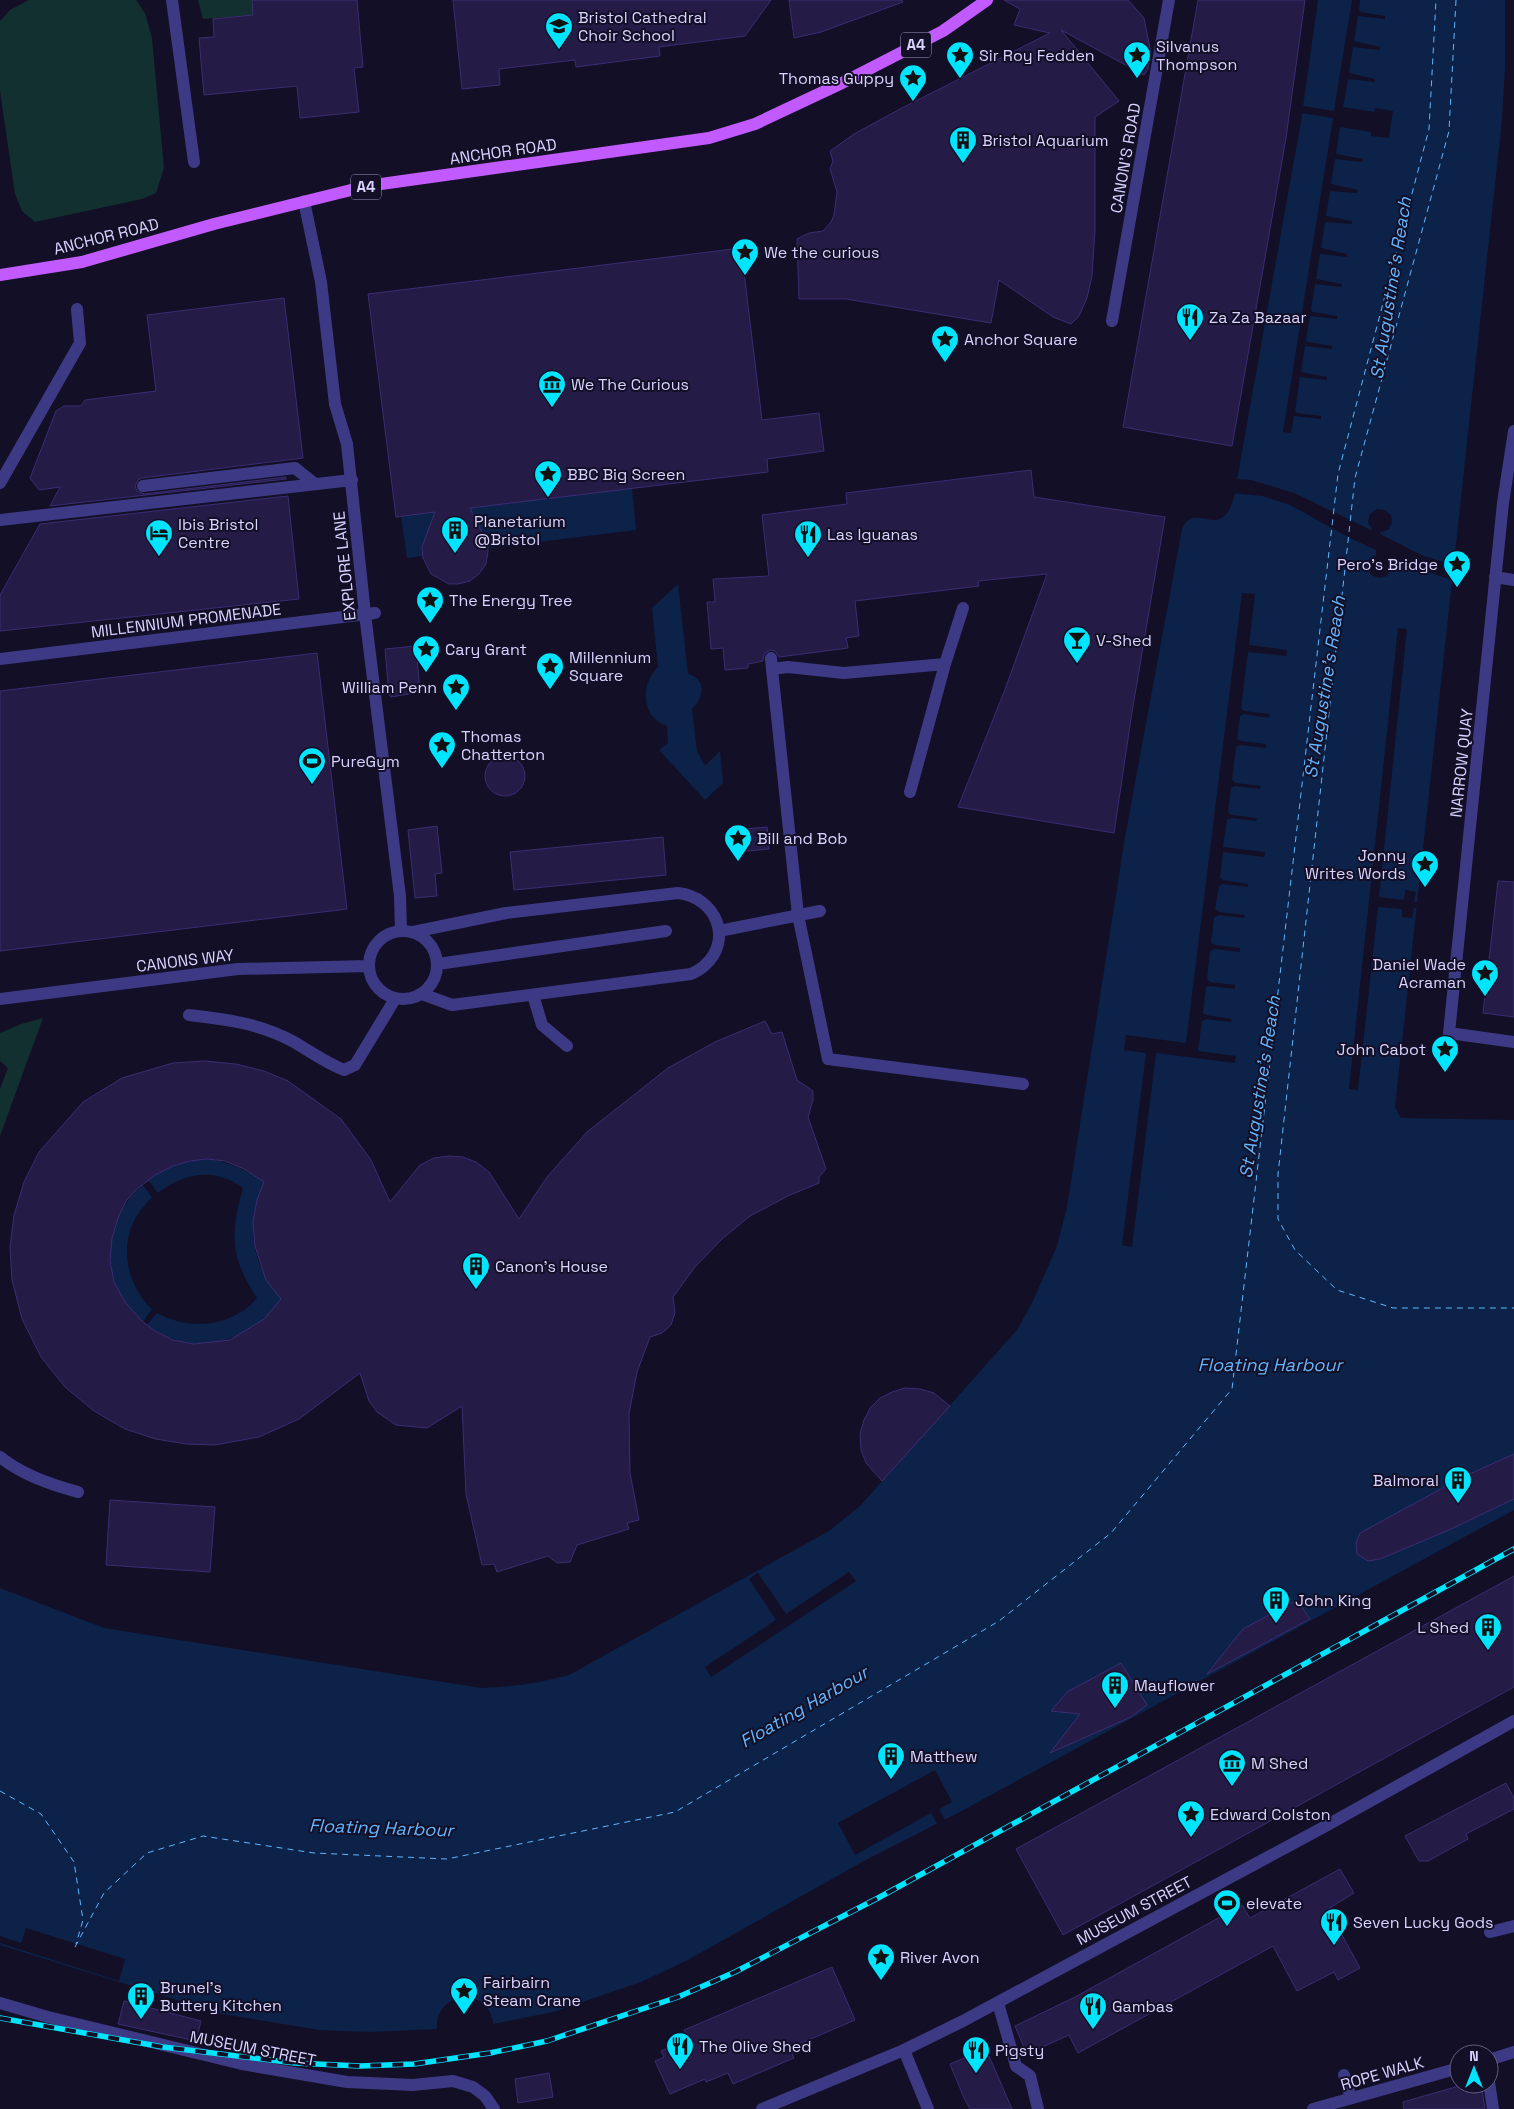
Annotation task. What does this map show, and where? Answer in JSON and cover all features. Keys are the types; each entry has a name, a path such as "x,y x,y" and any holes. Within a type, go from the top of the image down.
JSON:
{"main road":[{"name":"ANCHOR ROAD","path":"0,275 82,262 304,201 367,186 709,138 756,124 842,83 943,31 987,0"}],"street":[{"path":"172,0 194,162"},
{"name":"CANON'S ROAD","path":"1112,321 1169,0"},
{"name":"EXPLORE LANE","path":"304,201 321,282 335,404 347,444 370,613 400,896 407,932"},
{"path":"0,483 80,343 76,309"},
{"name":"NARROW QUAY","path":"1514,431 1503,503 1495,578 1450,1033 1514,1042"},
{"path":"143,486 295,468 315,484"},
{"path":"0,520 352,480"},
{"path":"1495,578 1514,580"},
{"path":"910,792 945,664 964,608"},
{"name":"MILLENNIUM PROMENADE","path":"0,659 370,613"},
{"path":"945,664 844,673 788,667 772,663 798,915 828,1059 1023,1084"},
{"path":"407,932 424,938 432,946 438,964 434,981 422,994 408,1000 395,999 384,994 375,986 370,975 371,954 377,944 386,936 506,913 678,893 699,898 710,907 716,918 719,931 718,944 712,957 703,967 690,974 452,1005 422,994"},
{"path":"719,931 820,911"},
{"path":"438,964 666,932"},
{"name":"CANONS WAY","path":"2,1000 238,969 369,966"},
{"path":"533,995 542,1025 567,1046"},
{"path":"190,1015 222,1018 262,1027 293,1041 327,1063 344,1070 354,1065 395,999"},
{"path":"0,1457 23,1472 54,1485 78,1492"},
{"name":"MUSEUM STREET","path":"762,2109 904,2050 998,2003 1322,1828 1514,1721"},
{"path":"1490,1932 1514,1926"},
{"name":"MUSEUM STREET","path":"0,2003 48,2018 242,2064 347,2082 412,2085 453,2081 473,2087 485,2096 494,2109"},
{"path":"998,2003 1016,2066 1030,2076 1038,2109"},
{"path":"904,2050 928,2109"},
{"path":"1499,2057 1514,2052"},
{"name":"ROPE WALK","path":"1314,2109 1449,2071"},
{"path":"1344,2075 1351,2098"},
{"path":"1491,2094 1493,2109"}],"green space":[{"path":"29,0 136,0 145,13 152,38 164,168 156,193 142,199 35,222 22,211 15,194 0,91 0,21 10,10"},
{"path":"198,0 252,0 254,15 203,19"},
{"path":"43,1018 0,1136 0,1089 8,1068 0,1061 0,1033 21,1024"}],"water":[{"name":"Floating Harbour","path":"1318,0 1505,0 1505,69 1502,120 1395,1107 1401,1118 1514,1120 1514,1510 956,1814 864,1861 686,1961 641,1982 553,2012 493,2024 490,2012 483,2004 473,1999 463,1998 453,2000 444,2006 439,2016 437,2029 370,2032 319,2030 222,2014 0,1945 0,1588 104,1628 481,1688 504,1687 558,1678 569,1675 829,1531 860,1506 1017,1330 1033,1301 1057,1246 1067,1207 1125,837 1182,529 1187,521 1194,518 1215,520 1222,518 1229,511 1234,497 1301,121"},
{"path":"632,488 636,530 407,558 401,516"},
{"path":"678,584 688,674 698,680 702,689 699,700 692,709 697,751 705,766 720,751 723,783 705,800 659,750 668,743 667,726 658,722 652,716 646,700 648,683 658,667 652,608"},
{"path":"207,1159 237,1167 264,1182 255,1215 253,1229 254,1244 263,1271 281,1299 266,1317 250,1329 236,1336 221,1341 191,1343 161,1334 147,1325 157,1313 170,1319 196,1324 223,1320 247,1308 257,1298 237,1258 235,1245 236,1219 243,1188 222,1177 200,1175 178,1181 158,1193 148,1180 176,1165"},
{"path":"143,1185 152,1197 135,1219 130,1230 127,1254 128,1267 137,1290 152,1309 143,1322 130,1308 119,1291 111,1267 111,1254 112,1241 119,1216 126,1204"}],"pier":[{"path":"1352,0 1360,0 1359,10 1361,12 1385,16 1385,19 1358,16 1354,41 1380,47 1380,50 1353,47 1349,73 1375,79 1375,82 1348,79 1343,107 1374,112 1375,108 1393,111 1389,138 1371,136 1371,132 1340,127 1336,154 1363,159 1362,162 1335,159 1331,184 1358,190 1357,193 1330,191 1326,216 1352,221 1352,224 1325,222 1321,248 1347,254 1347,257 1320,254 1316,279 1342,284 1342,287 1315,284 1311,310 1337,316 1337,319 1310,316 1306,340 1332,346 1332,349 1305,346 1301,372 1327,377 1327,380 1300,377 1295,411 1297,413 1321,416 1321,419 1294,416 1291,433 1283,432 1333,118 1302,113 1303,106 1334,111"},
{"name":"Pero's Bridge","path":"1234,479 1251,480 1294,493 1371,530 1368,522 1370,514 1377,509 1385,510 1391,515 1392,523 1388,530 1380,532 1380,534 1421,555 1456,566 1455,581 1392,558 1390,561 1391,569 1387,576 1379,578 1371,575 1368,568 1369,560 1376,555 1376,550 1290,505 1262,496 1232,493"},
{"path":"1242,593 1255,594 1249,645 1287,650 1286,656 1248,652 1241,708 1244,711 1270,714 1269,718 1244,714 1240,716 1237,739 1266,744 1266,748 1240,745 1236,747 1232,780 1236,783 1261,786 1260,789 1235,786 1231,788 1228,812 1231,815 1257,818 1256,821 1231,818 1227,820 1223,847 1265,852 1264,857 1223,852 1220,878 1248,884 1248,887 1223,884 1219,886 1215,909 1219,912 1245,915 1244,918 1219,915 1214,918 1211,943 1240,948 1240,952 1215,949 1210,951 1207,979 1210,982 1235,985 1235,989 1206,987 1203,1013 1232,1019 1231,1022 1206,1019 1202,1021 1198,1051 1236,1056 1235,1063 1156,1053 1132,1247 1122,1245 1146,1053 1124,1050 1126,1035 1186,1043"},
{"path":"1398,628 1407,629 1379,897 1404,900 1405,890 1416,892 1414,902 1417,902 1417,908 1414,908 1412,918 1402,917 1402,909 1378,907 1358,1090 1349,1089"},
{"path":"849,1572 856,1581 711,1677 705,1667 776,1620 749,1579 758,1573 786,1614"},
{"path":"935,1770 952,1802 939,1809 945,1820 937,1824 931,1813 855,1855 838,1823"},
{"path":"26,1928 125,1959 119,1981 0,1943 0,1936 21,1943"}],"building":[{"path":"252,0 357,0 363,67 354,68 359,112 300,118 297,86 204,95 199,38 214,37 213,19 253,15"},
{"path":"453,0 771,0 745,36 659,47 660,56 576,67 575,60 499,69 500,85 462,89"},
{"path":"789,0 902,0 903,2 821,32 794,38"},
{"name":"Bristol Aquarium","path":"1004,0 1128,0 1144,18 1151,53 1148,69 1144,75 1061,30 1119,101 1095,117 1095,230 1092,276 1087,298 1079,316 1071,324 1053,317 999,280 991,323 846,299 799,299 797,239 809,233 823,231 834,215 837,192 830,169 833,161 830,151 854,134 900,109 1050,33 1014,25 1020,9"},
{"path":"1198,0 1305,0 1286,138 1232,446 1123,427"},
{"name":"We The Curious","path":"741,248 762,420 819,413 824,451 767,459 768,472 470,508 487,542 486,564 479,574 470,581 458,584 449,584 431,574 423,558 422,547 435,512 396,517 368,294"},
{"path":"284,298 303,458 142,478 138,480 135,486 137,491 144,494 286,477 286,479 50,506 60,487 39,490 30,478 56,411 64,406 81,406 85,400 156,391 147,315"},
{"path":"1031,470 1034,497 1165,517 1132,712 1114,833 958,807 1004,692 1047,574 978,581 979,586 855,601 859,636 846,638 848,648 779,657 775,651 770,650 764,654 763,661 748,664 748,668 725,670 723,648 711,649 707,602 715,602 713,579 769,576 762,515 847,504 846,493"},
{"path":"288,496 299,599 0,631 0,595 40,524"},
{"path":"416,646 420,692 391,697 389,695 385,649"},
{"path":"317,653 347,909 0,951 0,691"},
{"path":"509,756 516,759 522,765 525,776 524,784 516,793 509,796 501,796 494,793 486,784 485,772 488,765 497,757"},
{"path":"437,826 442,873 435,874 437,896 415,898 408,830"},
{"path":"767,827 769,849 747,851 745,829"},
{"path":"663,837 666,875 514,890 510,852"},
{"path":"1498,881 1514,882 1514,1017 1483,1013"},
{"name":"Canon's House","path":"765,1021 772,1034 782,1032 797,1080 813,1091 813,1100 808,1117 826,1169 819,1177 819,1183 790,1195 750,1216 722,1239 695,1267 673,1297 675,1313 671,1325 662,1333 650,1337 637,1372 629,1414 630,1473 639,1520 627,1523 629,1529 577,1545 570,1562 557,1563 548,1556 497,1572 494,1564 482,1565 466,1494 462,1406 427,1428 396,1425 377,1412 369,1401 360,1373 299,1419 259,1437 215,1445 186,1444 156,1439 125,1429 94,1411 65,1387 41,1357 22,1319 12,1280 10,1247 14,1215 24,1182 39,1152 83,1102 122,1078 173,1063 205,1061 236,1064 264,1071 288,1081 341,1119 371,1160 390,1202 420,1165 434,1158 463,1157 476,1162 489,1172 519,1219 547,1177 587,1132 668,1068 715,1042","holes":["207,1159 225,1161 244,1169 264,1182 257,1200 253,1222 255,1246 266,1280 281,1299 264,1319 230,1340 194,1344 173,1340 155,1331 141,1320 125,1302 114,1282 110,1261 112,1238 126,1201 137,1189 155,1175 173,1166 190,1161"]},
{"path":"905,1388 920,1389 934,1393 950,1406 882,1481 866,1463 861,1450 860,1434 870,1408 880,1398"},
{"name":"Balmoral","path":"1514,1454 1514,1499 1449,1530 1380,1559 1368,1561 1357,1554 1356,1543 1360,1533 1463,1477"},
{"path":"110,1500 215,1507 210,1572 106,1565"},
{"name":"M Shed","path":"1514,1576 1514,1687 1063,1935 1016,1849"},
{"name":"John King","path":"1297,1600 1310,1619 1207,1674 1243,1629"},
{"path":"1121,1663 1147,1705 1131,1717 1050,1753 1080,1714 1051,1711 1067,1692"},
{"path":"1506,1783 1514,1798 1514,1809 1466,1834 1468,1839 1428,1861 1419,1861 1405,1836"},
{"path":"1340,1869 1354,1893 1328,1909 1360,1968 1338,1980 1334,1972 1297,1991 1273,1946 1078,2053 1069,2035 1027,2054 1015,2026 1075,1997 1242,1905 1250,1918"},
{"path":"832,1967 855,2020 790,2048 794,2058 733,2084 728,2073 706,2082 705,2079 670,2094 655,2061 664,2057 661,2051 688,2039 684,2030"},
{"path":"124,2001 201,2021 196,2041 118,2024"},
{"name":"Pigsty","path":"986,2049 1012,2109 970,2109 964,2098 950,2064"},
{"path":"549,2073 553,2097 518,2103 515,2079"},
{"path":"1449,2089 1449,2094 1483,2094 1485,2109 1404,2109 1403,2102"}],"ferry route":[{"path":"75,1947 104,1893 147,1853 203,1836 314,1853 447,1859 675,1812 999,1621 1111,1533 1232,1389 1338,474 1429,129 1436,0"},
{"path":"1456,0 1449,131 1355,478 1278,1174 1278,1219 1295,1250 1337,1290 1393,1308 1514,1308"},
{"path":"0,1791 41,1814 74,1862 83,1920 76,1944"}],"railway":[{"path":"0,2018 163,2047 295,2063 360,2066 414,2064 490,2053 547,2041 678,1997 735,1972 878,1898 1514,1549"}],"place":[{"name":"Bristol Cathedral Choir School","path":"559,50"},
{"name":"Sir Roy Fedden","path":"960,79"},
{"name":"Silvanus Thompson","path":"1137,79"},
{"name":"Thomas Guppy","path":"913,102"},
{"name":"Bristol Aquarium","path":"963,164"},
{"name":"We the curious","path":"745,276"},
{"name":"Za Za Bazaar","path":"1190,341"},
{"name":"Anchor Square","path":"945,363"},
{"name":"We The Curious","path":"552,408"},
{"name":"BBC Big Screen","path":"548,498"},
{"name":"Planetarium @Bristol","path":"455,554"},
{"name":"Ibis Bristol Centre","path":"159,557"},
{"name":"Las Iguanas","path":"808,558"},
{"name":"Pero's Bridge","path":"1457,588"},
{"name":"The Energy Tree","path":"430,624"},
{"name":"V-Shed","path":"1077,664"},
{"name":"Cary Grant","path":"426,673"},
{"name":"Millennium Square","path":"550,690"},
{"name":"William Penn","path":"456,711"},
{"name":"Thomas Chatterton","path":"442,769"},
{"name":"PureGym","path":"312,785"},
{"name":"Bill and Bob","path":"738,862"},
{"name":"Jonny Writes Words","path":"1425,888"},
{"name":"Daniel Wade Acraman","path":"1485,997"},
{"name":"John Cabot","path":"1445,1073"},
{"name":"Canon's House","path":"476,1290"},
{"name":"Balmoral","path":"1458,1504"},
{"name":"John King","path":"1276,1624"},
{"name":"L Shed","path":"1488,1651"},
{"name":"Mayflower","path":"1115,1709"},
{"name":"Matthew","path":"891,1780"},
{"name":"M Shed","path":"1232,1787"},
{"name":"Edward Colston","path":"1191,1838"},
{"name":"elevate","path":"1227,1927"},
{"name":"Seven Lucky Gods","path":"1334,1946"},
{"name":"River Avon","path":"881,1981"},
{"name":"Fairbairn Steam Crane","path":"464,2015"},
{"name":"Brunel's Buttery Kitchen","path":"141,2020"},
{"name":"Gambas","path":"1093,2030"},
{"name":"The Olive Shed","path":"680,2070"},
{"name":"Pigsty","path":"976,2074"}],"water label":[{"name":"St Augustine's Reach","path":"1391,288"},
{"name":"St Augustine's Reach","path":"1325,687"},
{"name":"St Augustine's Reach","path":"1260,1087"}]}
